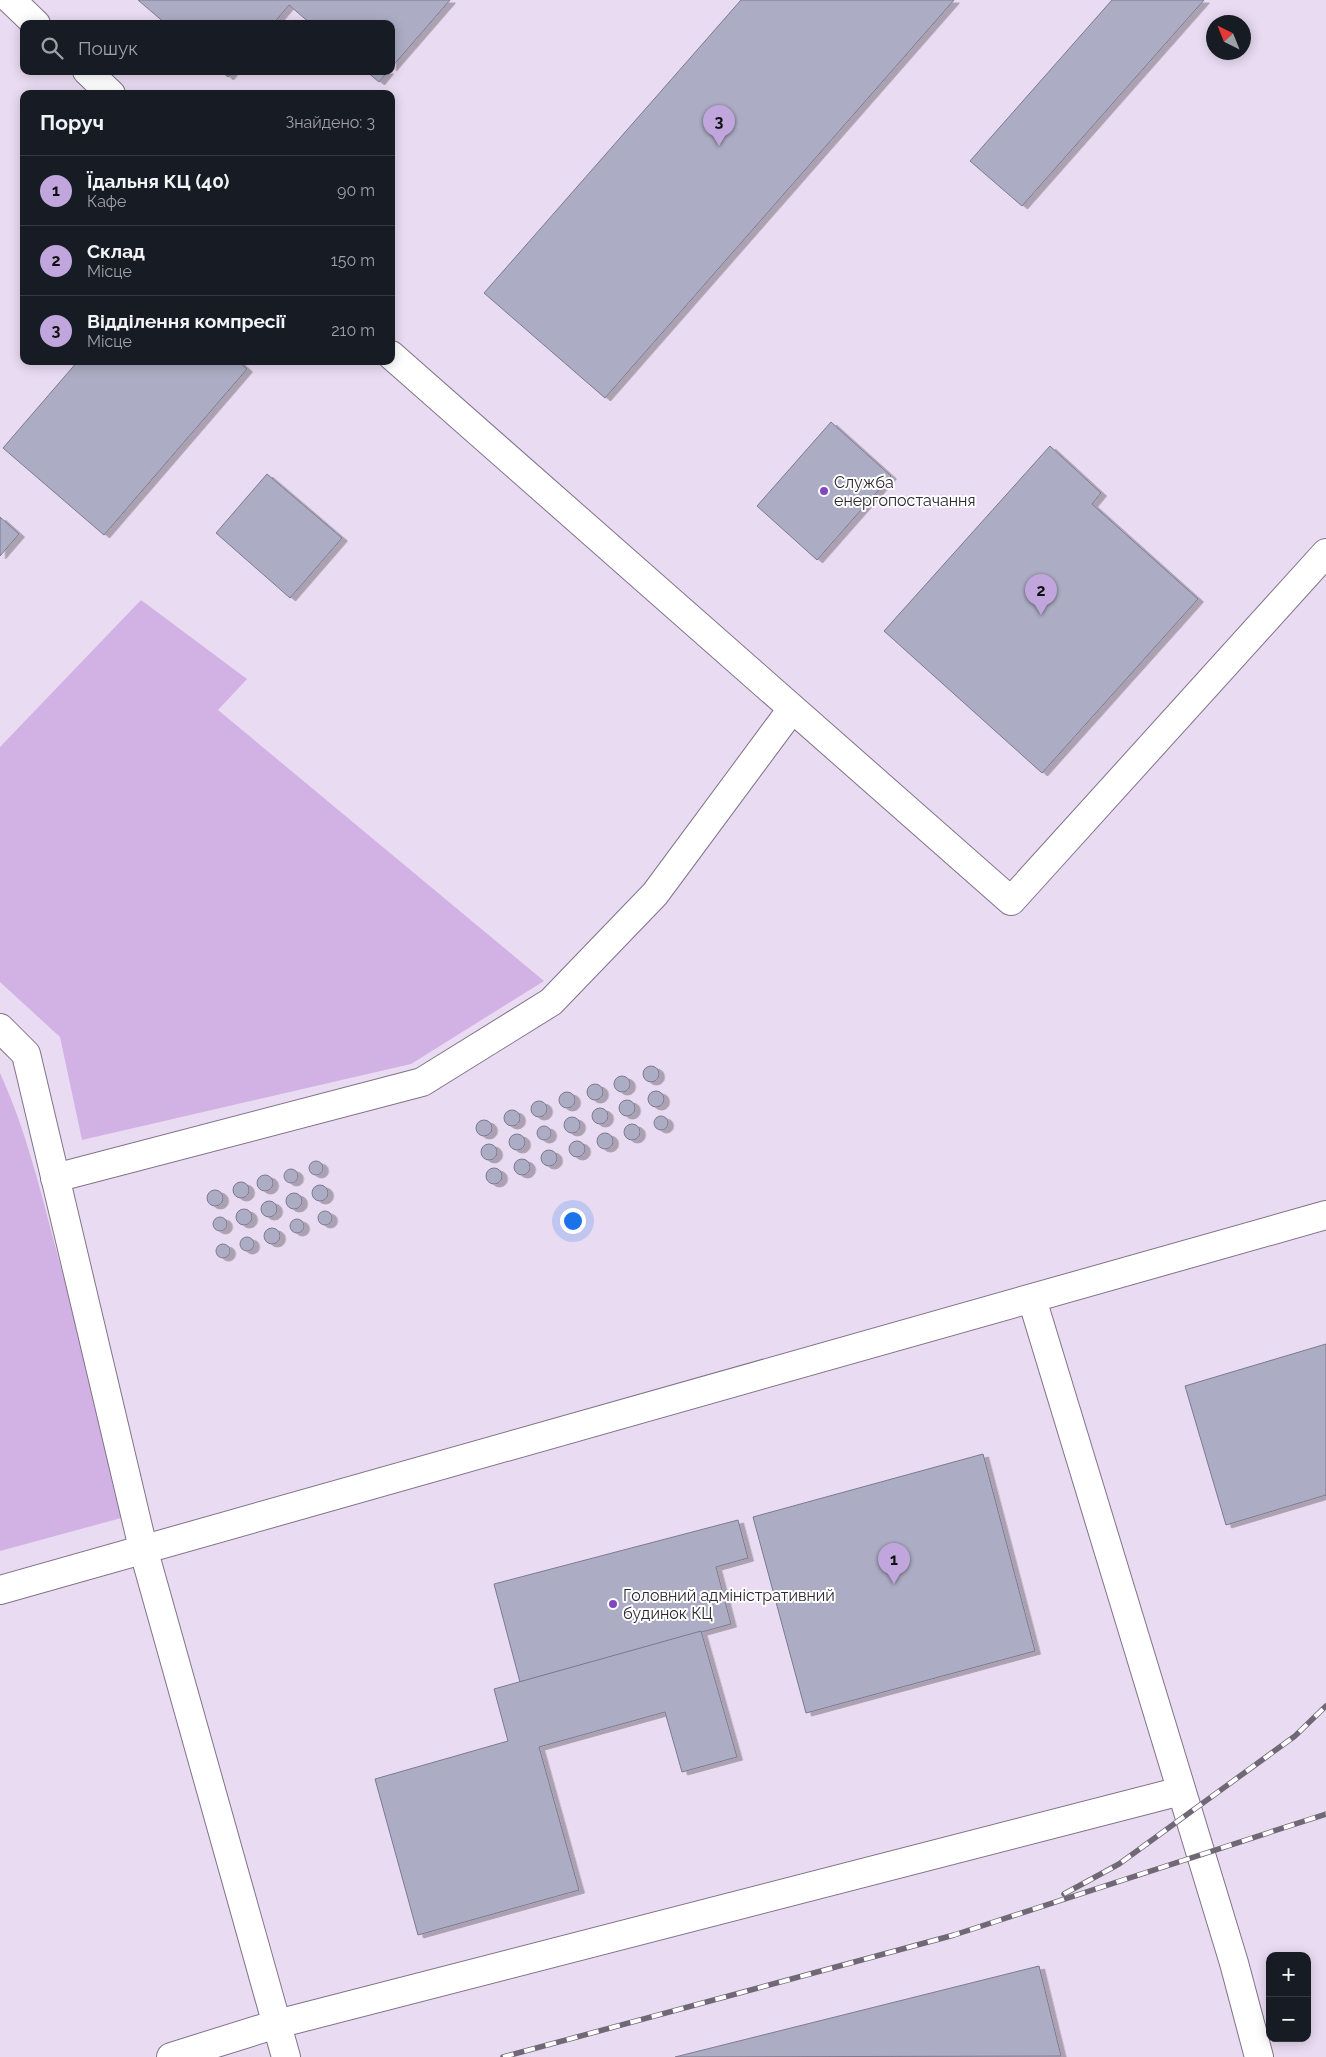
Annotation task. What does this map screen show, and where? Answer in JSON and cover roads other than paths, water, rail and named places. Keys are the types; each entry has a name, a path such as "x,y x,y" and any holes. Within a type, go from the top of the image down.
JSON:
{"street":[{"path":"11,0 32,20"},
{"path":"91,75 107,90"},
{"path":"395,359 1010,901 1326,553"},
{"path":"55,1178 422,1082 551,1002 655,894 792,709"},
{"path":"0,1028 26,1054 143,1548 286,2057"},
{"path":"0,1590 1326,1215"},
{"path":"1032,1299 1234,1963 1259,2057"},
{"path":"171,2057 277,2024 1181,1791"}],"railway":[{"path":"1064,1894 1119,1864 1295,1736 1326,1706"},
{"path":"503,2057 954,1935 1326,1814"}],"place":[{"name":"Відділення компресії","path":"719,146"},
{"name":"Служба енергопостачання","path":"824,491"},
{"name":"Склад","path":"1041,615"},
{"name":"Їдальня КЦ (40)","path":"894,1584"},
{"name":"Головний адміністративний будинок КЦ","path":"613,1604"}]}
